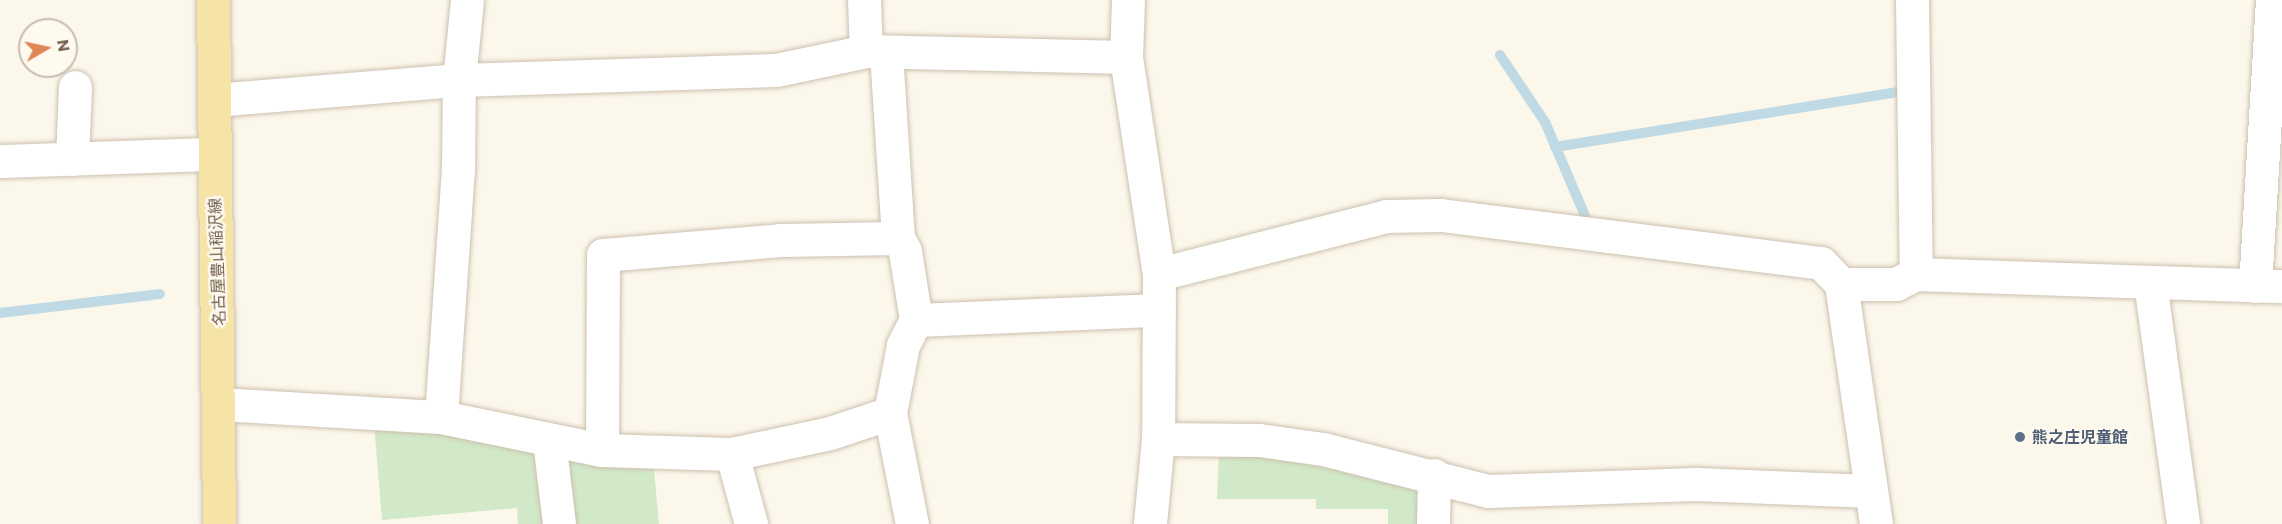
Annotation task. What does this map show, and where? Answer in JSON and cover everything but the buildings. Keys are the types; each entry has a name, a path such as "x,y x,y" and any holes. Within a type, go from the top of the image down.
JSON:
{"main road":[{"name":"名古屋豊山稲沢線","path":"213,0 220,404 219,524"}],"street":[{"path":"441,417 458,170 459,80 467,0"},
{"path":"864,0 876,52 898,238 905,251 916,320 903,345 890,413 912,524"},
{"path":"1128,0 1126,57 1159,274 1158,440 1150,524"},
{"path":"1912,0 1916,274"},
{"path":"1841,284 1896,284 1916,274 2268,286 2272,0"},
{"path":"214,100 459,80 776,70 876,52 1126,57"},
{"path":"72,159 75,87"},
{"path":"0,161 214,154"},
{"path":"1159,274 1386,216 1441,215 1821,263 1841,284 1876,524"},
{"path":"602,450 603,255 780,240 898,238"},
{"path":"2150,282 2183,524"},
{"path":"916,320 1159,310"},
{"path":"220,404 441,417 602,450 732,454 830,433 890,413"},
{"path":"549,440 559,524"},
{"path":"1158,440 1259,440 1323,449 1488,490 1696,484 1870,491"},
{"path":"732,454 751,524"},
{"path":"1433,524 1434,475"}],"green space":[{"path":"374,423 543,447 550,524 518,524 517,508 382,520"},
{"path":"1219,450 1426,481 1424,524 1388,524 1388,509 1316,509 1316,499 1217,499"},
{"path":"559,451 653,459 659,524 566,524"}],"waterway":[{"path":"1500,55 1545,122 1585,216"},
{"path":"1555,147 1900,92"},
{"path":"0,313 160,294"}],"place":[{"name":"熊之庄児童館","path":"2020,437"}]}
